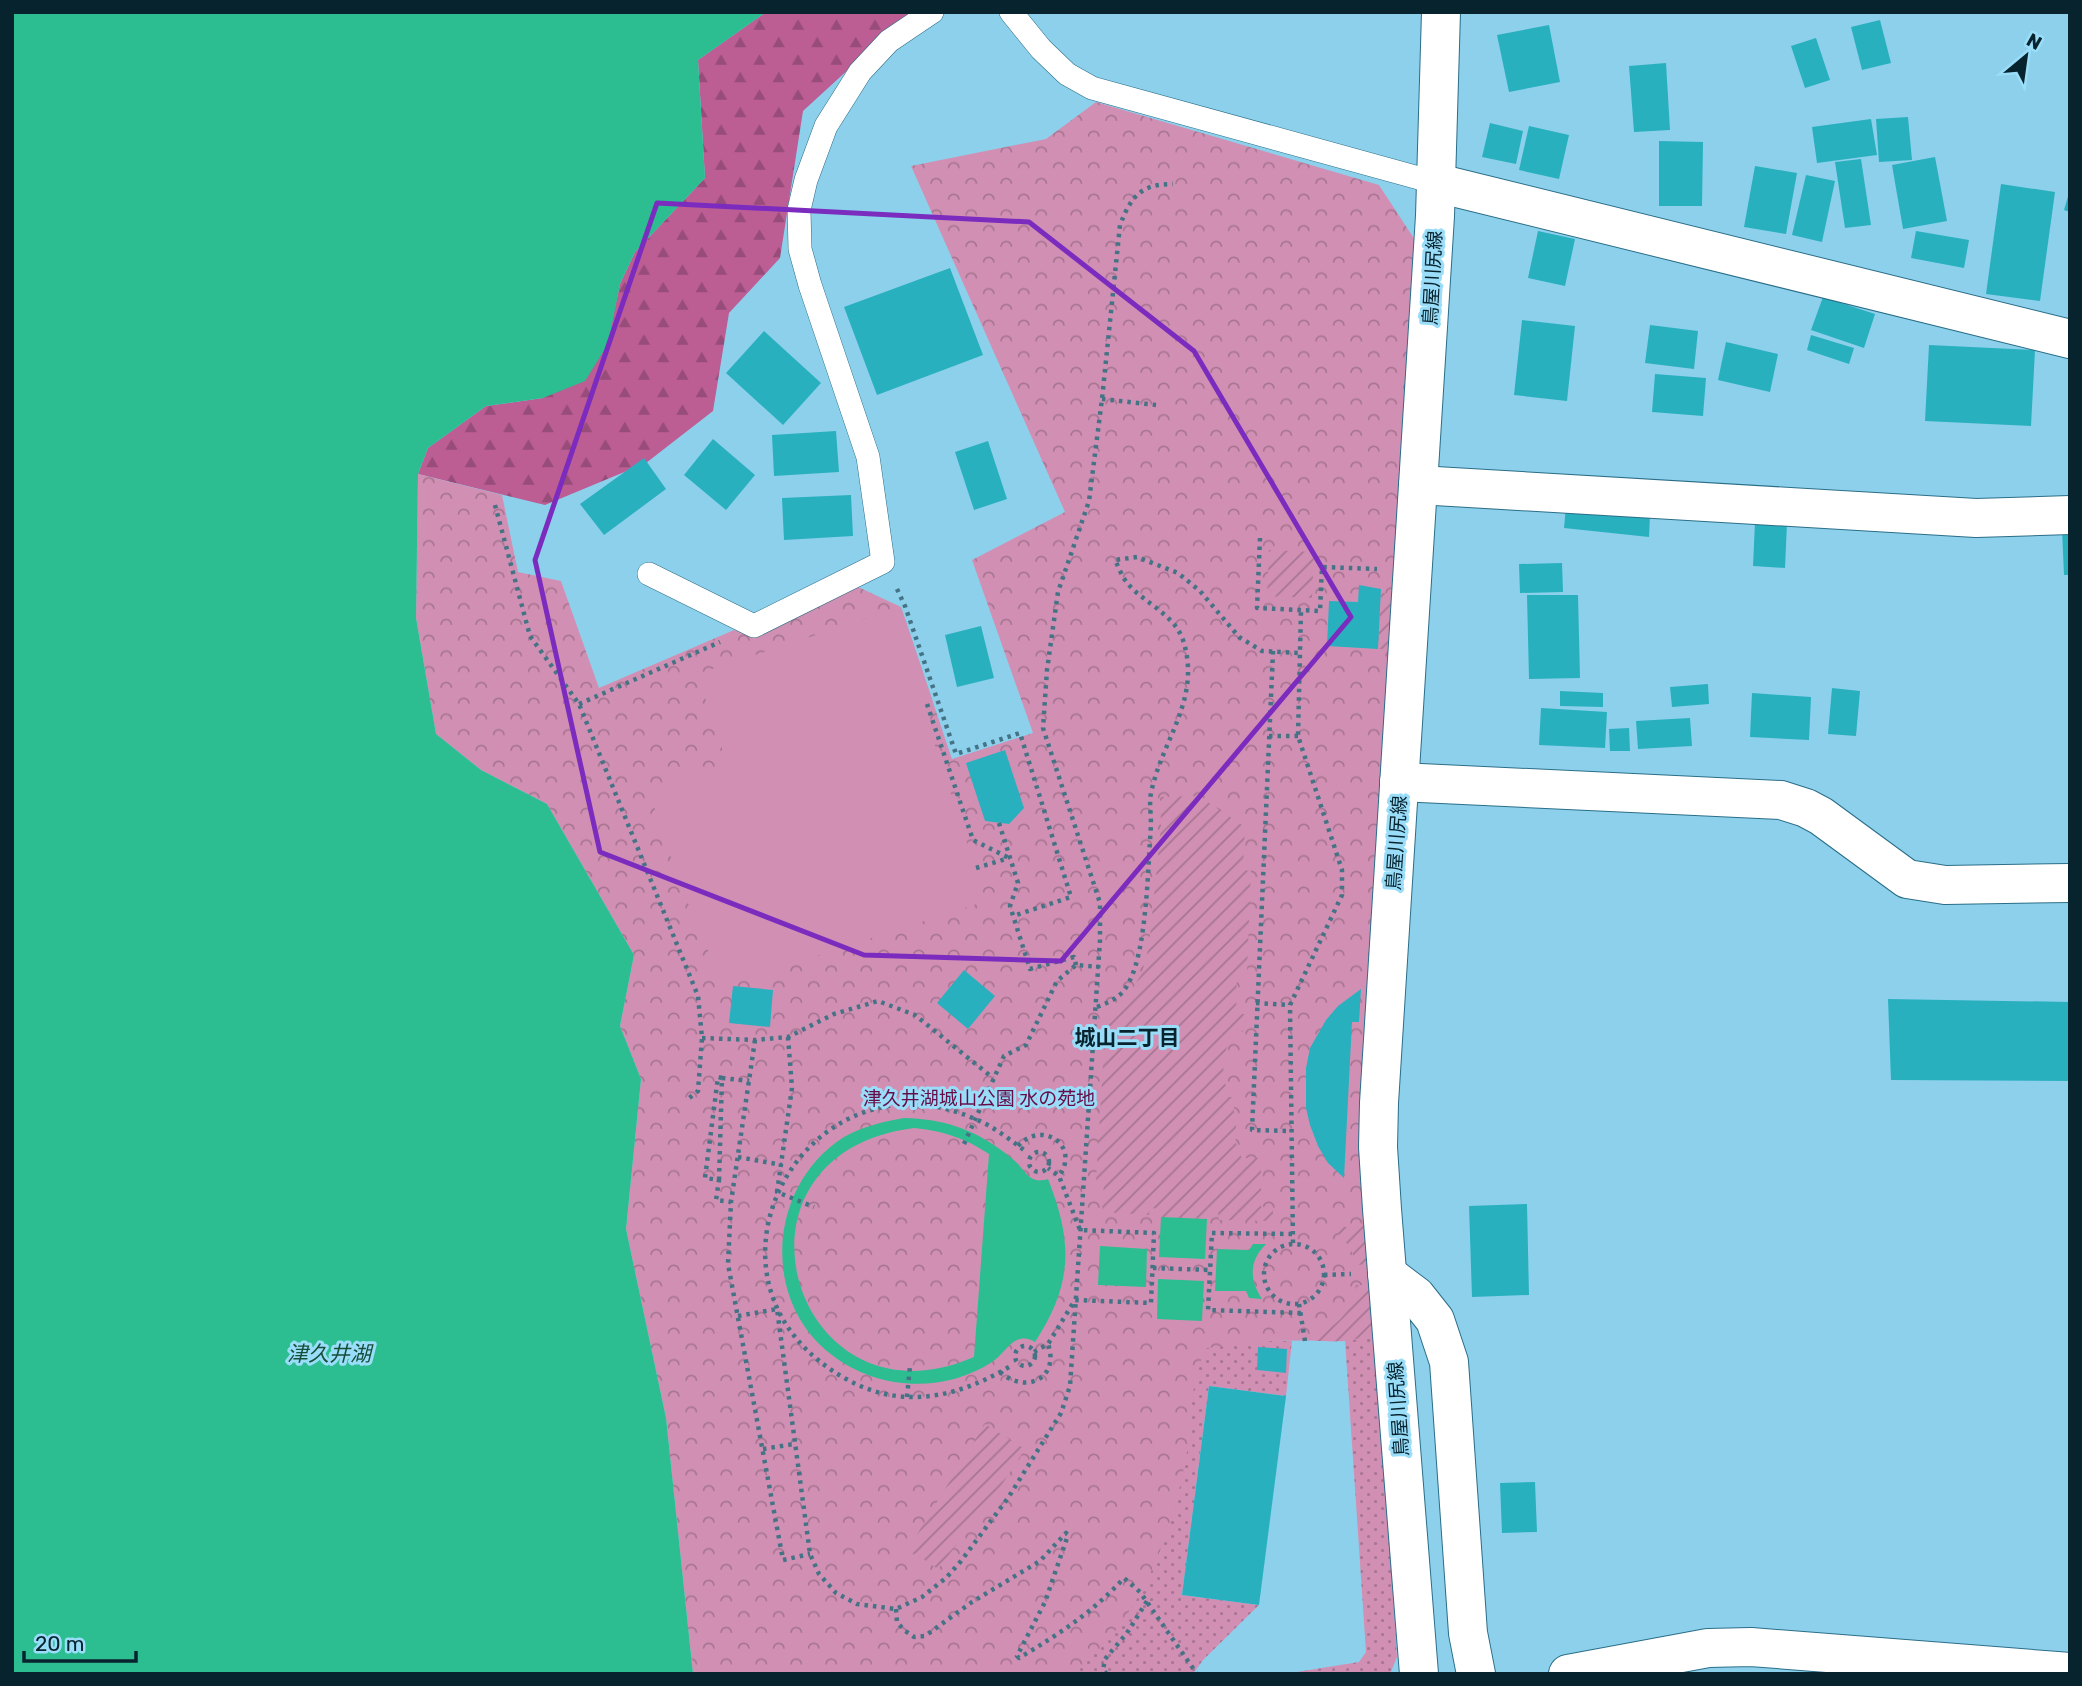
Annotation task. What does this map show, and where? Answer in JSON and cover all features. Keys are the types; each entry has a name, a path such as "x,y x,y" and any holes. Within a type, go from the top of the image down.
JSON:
{"street":[{"name":"鳥屋川尻線","path":"1419,1674 1378,1147 1437,183 1441,12"},
{"path":"1437,183 2070,338"},
{"path":"1419,485 1976,518 2070,514"},
{"path":"1399,782 1781,800 1821,816 1907,879 1945,885 2070,883"},
{"path":"1387,1274 1416,1296 1435,1320 1449,1362 1468,1633 1476,1674"},
{"path":"1568,1674 1708,1648 1751,1647 2070,1672"}],"lane":[{"path":"649,574 754,626 883,562 868,457 810,285 800,249 799,210 806,180 826,126 859,72 889,41 932,12"},
{"path":"1011,12 1041,49 1067,74 1092,88 1437,183"}],"path":[{"path":"777,1309 810,1554 819,1574 836,1593 857,1604 895,1609 922,1597 946,1578 961,1561 1008,1498 1061,1413 1070,1386 1097,1007 1100,902 1044,728 1047,670 1058,592 1088,501 1102,399 1119,225 1129,201 1157,184 1172,184"},
{"path":"1102,399 1156,405"},
{"path":"495,505 530,635 579,704 698,996 702,1038 698,1091 688,1099"},
{"path":"1260,538 1257,608 1320,611 1322,567 1387,569"},
{"path":"1097,1007 1119,998 1130,981 1140,945 1146,894 1151,794 1175,733 1189,675 1182,638 1163,612 1128,584 1115,560 1137,557 1178,573 1200,590 1238,637 1262,651 1300,653"},
{"path":"905,606 956,754 1020,733 1071,897 1013,916"},
{"path":"1293,1243 1290,1005 1342,895 1342,870 1297,736 1301,610"},
{"path":"579,704 754,626"},
{"path":"1273,651 1252,1130 1290,1131"},
{"path":"927,704 973,840 1009,858"},
{"path":"1269,736 1297,736"},
{"path":"999,822 1018,883 1009,904 1030,969 1074,957 1076,965"},
{"path":"976,868 1009,858"},
{"path":"1342,895 1352,896"},
{"path":"965,1142 1004,1056 1026,1045 1057,981 1076,965 1099,967"},
{"path":"702,1038 755,1040 788,1037 834,1014 878,1001 915,1015 993,1078"},
{"path":"1256,1003 1290,1005"},
{"path":"788,1037 792,1087 782,1165 765,1244 769,1290 794,1337 828,1368 867,1390 906,1397 930,1396 965,1389 1009,1367"},
{"path":"755,1040 731,1202 728,1264 783,1560 810,1554"},
{"path":"719,1181 705,1178 718,1077 749,1081"},
{"path":"722,1078 716,1200 731,1202"},
{"path":"777,1192 789,1170 824,1134 843,1122 884,1107 907,1104 932,1106 975,1119 1024,1150"},
{"path":"1018,1146 1024,1139 1039,1134 1054,1138 1061,1144 1066,1159 1066,1167 1059,1176"},
{"path":"1044,1153 1050,1161 1048,1168 1042,1172 1033,1170 1029,1162 1031,1155 1044,1153"},
{"path":"738,1157 782,1165"},
{"path":"1048,1168 1059,1176 1080,1230"},
{"path":"777,1192 814,1207"},
{"path":"1076,1300 1151,1303 1153,1268 1154,1233 1080,1230"},
{"path":"1293,1234 1212,1233 1208,1310 1301,1313"},
{"path":"1293,1243 1311,1249 1319,1256 1324,1275 1317,1293 1300,1304 1290,1304 1272,1296 1263,1278 1267,1258 1283,1245 1293,1243"},
{"path":"1153,1268 1210,1270"},
{"path":"1034,1352 1048,1344 1076,1300"},
{"path":"1300,1304 1304,1341"},
{"path":"738,1316 777,1309"},
{"path":"1000,1372 1014,1382 1040,1379 1050,1364 1052,1355 1048,1344"},
{"path":"1023,1346 1030,1347 1034,1352 1035,1360 1027,1366 1018,1365 1014,1359 1017,1350 1023,1346"},
{"path":"906,1397 910,1366"},
{"path":"763,1449 794,1444"},
{"path":"895,1609 898,1622 904,1630 914,1637 925,1636 972,1602 1040,1562 1066,1533 1068,1535 1045,1602 1017,1656 1019,1658 1059,1634 1102,1603 1125,1578 1147,1601 1197,1674"},
{"path":"1107,1674 1102,1670 1105,1659 1127,1633 1147,1601"}],"highlighted area":[{"path":"657,203 1029,222 1194,351 1351,617 1061,961 864,955 600,852 535,560"}],"green space":[{"path":"766,12 911,12 803,111 780,258 729,313 713,411 646,463 545,505 418,474 428,448 486,406 543,398 607,344 620,284 635,252 705,178 698,60"},
{"name":"津久井湖城山公園 水の苑地","path":"1096,102 1379,185 1415,240 1371,1328 1364,1336 1355,1340 1262,1341 1207,1348 1197,1372 1181,1483 1173,1514 1150,1575 1116,1630 1095,1654 1070,1674 693,1674 666,1418 626,1229 641,1079 620,1026 634,955 547,804 481,770 436,734 416,618 418,474 502,495 518,572 561,581 599,688 734,630 752,635 854,585 901,607 952,759 1033,733 972,560 1065,512 911,166 1046,139"},
{"path":"1269,550 1314,552 1312,598 1267,596"},
{"path":"1381,593 1398,594 1395,650 1378,649"},
{"path":"901,607 933,702 922,706 986,901 723,986 680,884 648,788 727,763 697,674"},
{"path":"1199,796 1245,827 1243,870 1251,871 1247,972 1237,972 1236,1013 1244,1014 1243,1032 1235,1032 1230,1040 1224,1056 1223,1072 1229,1097 1234,1097 1234,1112 1237,1112 1237,1145 1242,1158 1261,1158 1261,1207 1273,1207 1273,1221 1219,1220 1218,1213 1207,1212 1207,1219 1161,1217 1161,1209 1150,1208 1149,1215 1102,1212 1104,1182 1096,1181 1106,1013 1123,1005 1142,973 1149,946 1161,826 1160,797"},
{"path":"1366,1223 1372,1264 1356,1265 1353,1253 1331,1227 1360,1227"},
{"path":"1356,1285 1373,1285 1376,1320 1372,1328 1359,1338 1351,1340 1315,1341 1316,1331 1332,1326 1344,1316"},
{"path":"1376,1318 1397,1657 1390,1674 1284,1674 1359,1662 1366,1652 1345,1340 1355,1340"},
{"path":"1262,1341 1292,1341 1286,1396 1209,1386 1182,1595 1259,1605 1203,1660 1193,1674 799,1674 1086,1357"},
{"path":"985,1424 1025,1449 999,1489 938,1569 908,1549"}],"water":[{"name":"津久井湖","path":"12,12 766,12 698,60 705,178 635,252 620,284 608,344 585,381 543,398 486,406 428,448 418,474 416,618 436,734 481,770 547,804 634,955 620,1026 641,1079 626,1229 666,1418 693,1674 12,1674"},
{"path":"904,1118 931,1120 967,1130 1005,1153 1030,1177 1048,1179 1062,1223 1065,1243 1065,1262 1057,1301 1035,1342 1025,1338 1018,1340 992,1362 973,1372 932,1383 889,1381 850,1367 832,1355 809,1332 793,1305 784,1275 782,1244 788,1213 800,1184 819,1158 851,1133","holes":["914,1128 962,1140 989,1154 974,1357 911,1371 859,1358 821,1326 799,1282 795,1233 811,1186 850,1149"]},
{"path":"1161,1217 1207,1219 1205,1259 1159,1257"},
{"path":"1253,1244 1266,1244 1256,1257 1253,1270 1255,1284 1262,1299 1249,1298 1246,1291 1215,1291 1217,1249 1249,1250"},
{"path":"1100,1246 1147,1249 1146,1287 1098,1285"},
{"path":"1158,1279 1204,1281 1202,1321 1157,1319"}],"building":[{"path":"1880,20 1891,63 1862,70 1851,27"},
{"path":"1549,25 1560,82 1509,92 1497,35"},
{"path":"1816,38 1830,80 1805,88 1791,46"},
{"path":"1666,63 1670,130 1634,132 1629,66"},
{"path":"1908,117 1912,160 1879,162 1876,119"},
{"path":"1871,119 1877,155 1817,163 1812,127"},
{"path":"1490,123 1523,131 1516,164 1482,157"},
{"path":"1529,126 1569,135 1559,179 1519,170"},
{"path":"1659,141 1703,142 1702,206 1659,206"},
{"path":"1935,157 1947,221 1903,229 1892,165"},
{"path":"1861,159 1871,225 1845,228 1835,162"},
{"path":"1755,166 1797,173 1786,234 1744,227"},
{"path":"1806,175 1835,181 1822,242 1792,235"},
{"path":"2001,184 2055,192 2040,301 1986,294"},
{"path":"2070,193 2070,212 2064,210"},
{"path":"1538,231 1575,239 1565,286 1528,278"},
{"path":"1916,231 1969,240 1964,268 1911,258"},
{"path":"950,268 983,355 877,395 844,307"},
{"path":"1823,297 1875,314 1864,348 1811,330"},
{"path":"1522,320 1575,326 1567,401 1514,395"},
{"path":"1650,325 1698,331 1694,369 1645,363"},
{"path":"764,331 821,383 783,425 726,373"},
{"path":"1811,335 1854,348 1849,364 1807,350"},
{"path":"1726,342 1778,354 1770,392 1718,380"},
{"path":"1929,345 2035,350 2031,426 1925,421"},
{"path":"1655,374 1706,378 1703,416 1652,412"},
{"path":"836,431 839,472 774,476 772,435"},
{"path":"713,439 755,475 726,510 684,475"},
{"path":"988,441 1007,499 974,510 955,452"},
{"path":"644,458 666,489 604,535 580,504"},
{"path":"851,495 853,536 784,540 782,498"},
{"path":"1566,506 1650,515 1649,537 1564,528"},
{"path":"1755,522 1787,523 1785,568 1753,566"},
{"path":"2062,529 2070,529 2070,575 2064,575"},
{"path":"1562,563 1563,592 1520,593 1519,564"},
{"path":"1359,585 1381,589 1378,649 1327,646 1329,601 1358,602"},
{"path":"1527,595 1578,595 1580,678 1529,679"},
{"path":"981,626 994,678 957,687 945,635"},
{"path":"1708,684 1709,704 1672,707 1670,687"},
{"path":"1832,688 1860,691 1856,736 1828,734"},
{"path":"1560,691 1603,693 1603,707 1560,706"},
{"path":"1752,693 1811,697 1809,740 1750,737"},
{"path":"1541,708 1607,712 1605,748 1539,745"},
{"path":"1690,718 1692,746 1638,749 1636,721"},
{"path":"1629,728 1630,751 1610,751 1609,729"},
{"path":"1005,750 1024,808 1009,824 985,821 966,763"},
{"path":"964,970 995,996 968,1029 937,1003"},
{"path":"733,986 773,990 770,1027 729,1023"},
{"path":"1361,989 1359,1022 1352,1022 1344,1178 1328,1163 1310,1125 1306,1108 1306,1068 1310,1048 1326,1020 1338,1006"},
{"path":"1888,999 2070,1002 2070,1081 1891,1080"},
{"path":"1527,1204 1529,1295 1472,1297 1469,1206"},
{"path":"1258,1347 1287,1349 1286,1373 1257,1370"},
{"path":"1209,1386 1286,1396 1259,1605 1182,1595"},
{"path":"1535,1482 1537,1532 1502,1533 1500,1483"}],"district":[{"name":"城山二丁目","path":"1127,1038"}]}
